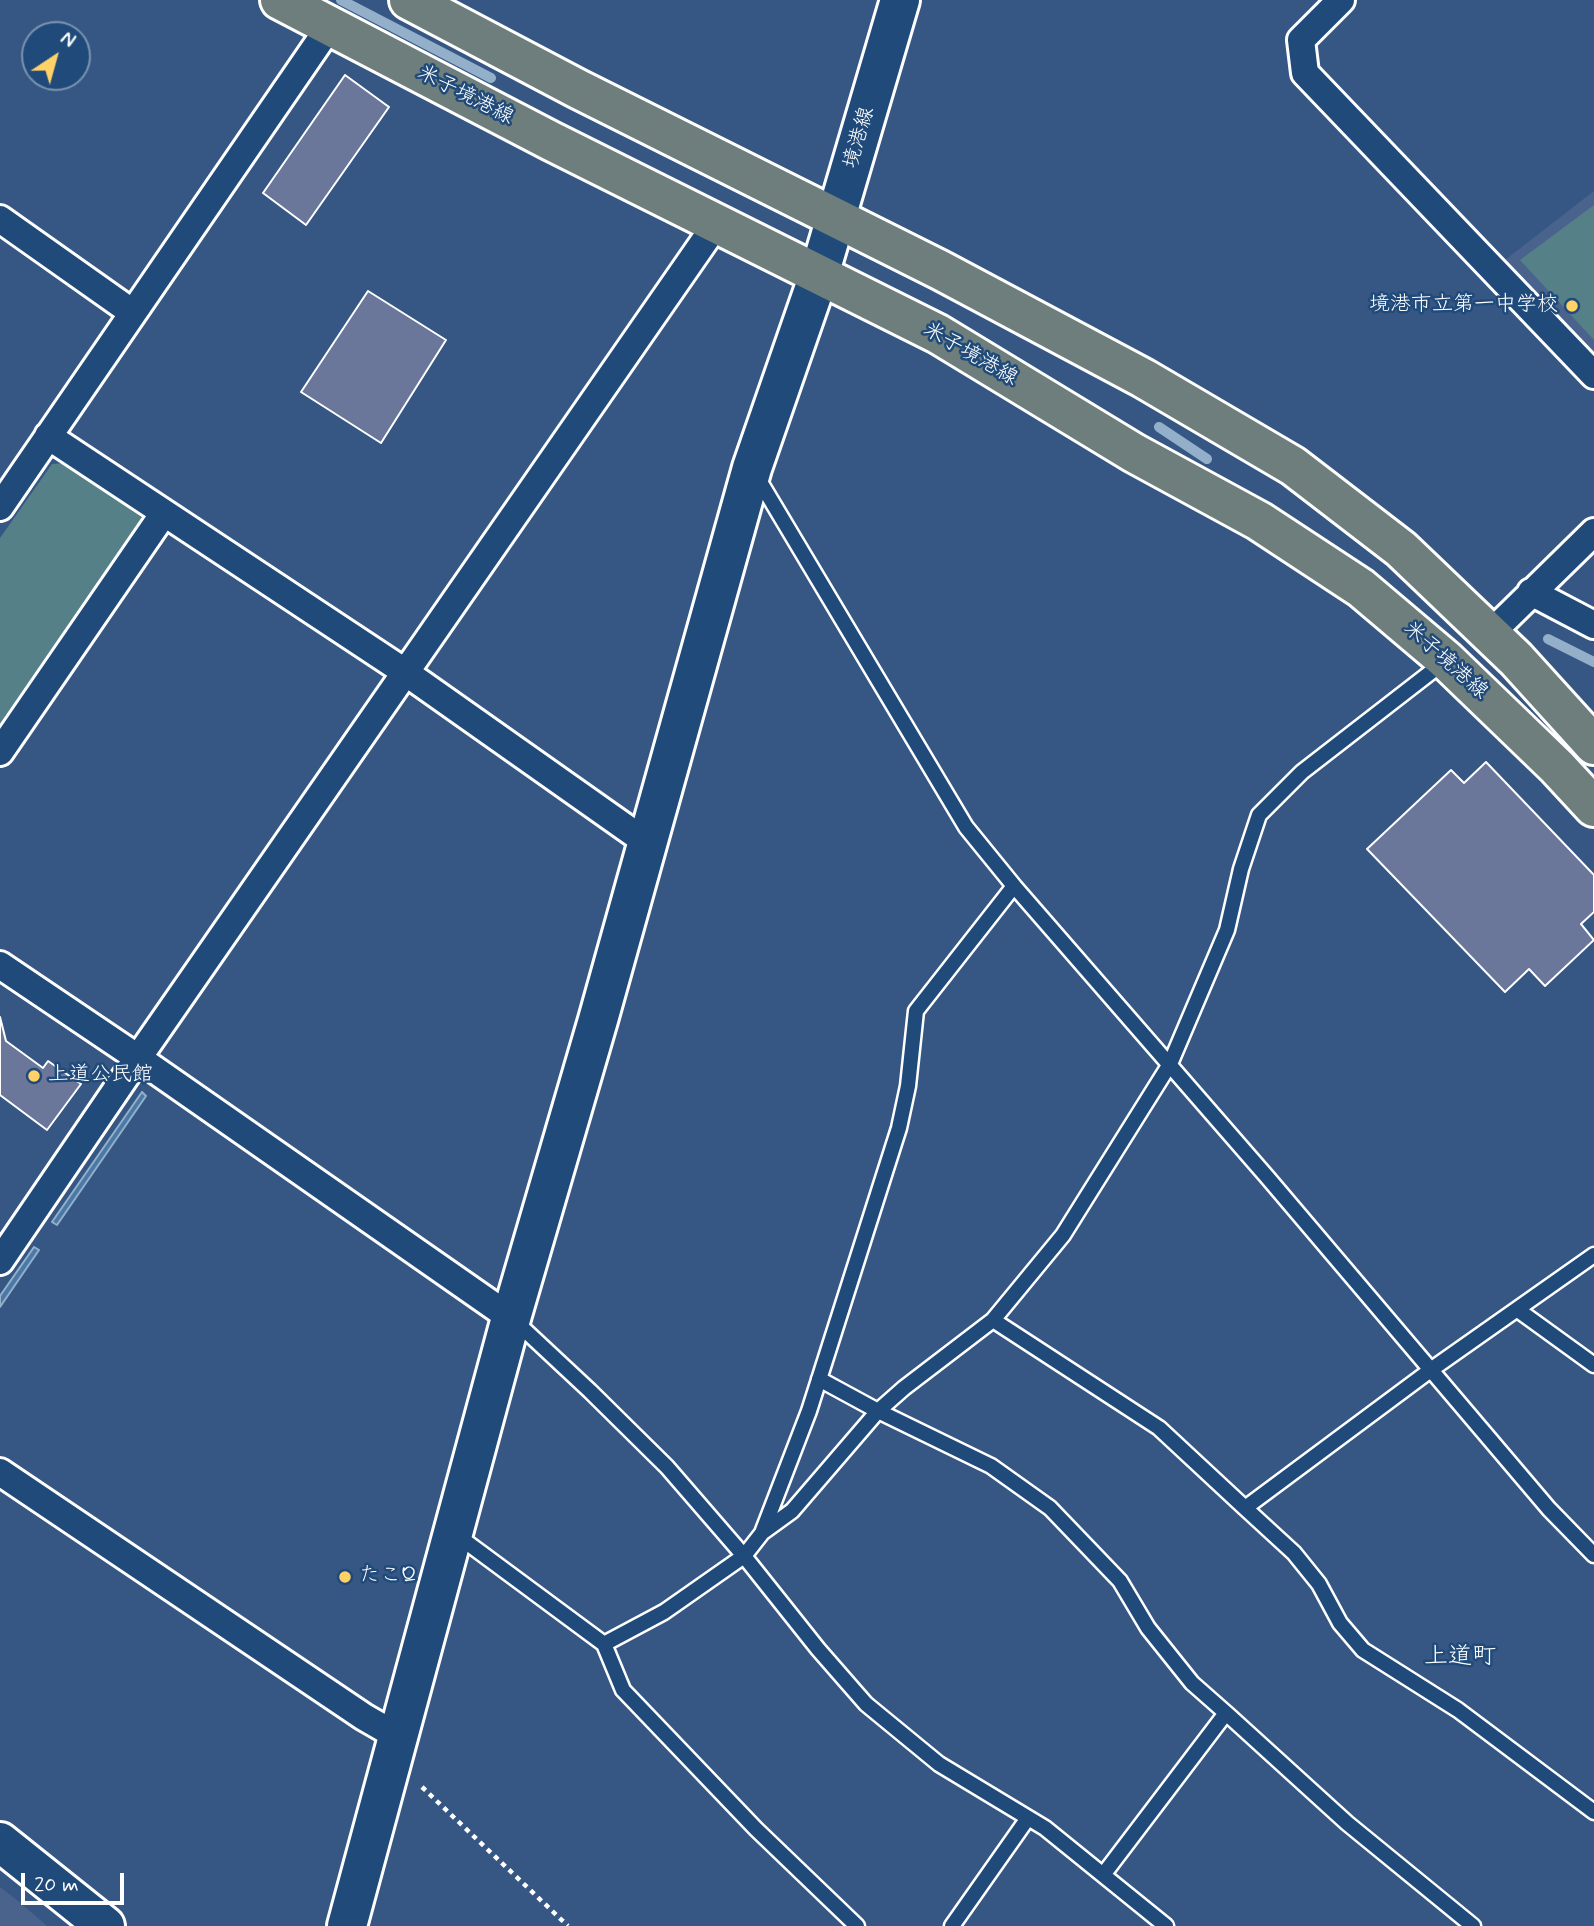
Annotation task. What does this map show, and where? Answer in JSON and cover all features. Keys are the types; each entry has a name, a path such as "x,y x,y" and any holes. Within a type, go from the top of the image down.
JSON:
{"main road":[{"name":"米子境港線","path":"280,0 937,334 1134,453 1259,521 1361,588 1446,660 1594,807"},
{"path":"409,0 1143,378 1293,466 1401,549 1490,634 1594,745"}],"street":[{"name":"境港線","path":"347,1926 511,1318 598,1020 752,468 837,219 900,0"},
{"path":"1341,0 1301,40 1305,73 1594,375"},
{"path":"0,507 330,26"},
{"path":"0,219 133,313"},
{"path":"0,1261 717,223"},
{"path":"48,436 405,672 646,842"},
{"path":"0,752 164,513"},
{"path":"1490,634 1594,532"},
{"path":"1531,592 1594,625"},
{"path":"0,965 511,1318"},
{"path":"0,1472 364,1717 393,1750"},
{"path":"0,1842 105,1926"}],"lane":[{"path":"752,468 966,827 1549,1509 1594,1555"},
{"path":"604,1644 664,1612 744,1556 762,1533 792,1511 878,1411 993,1320 1063,1235 1170,1064 1227,930 1241,869 1259,815 1302,772 1446,660"},
{"path":"762,1533 819,1379 899,1128 908,1086 916,1011 1014,886"},
{"path":"1245,1508 1432,1369 1594,1255"},
{"path":"1518,1310 1594,1365"},
{"path":"511,1318 667,1467 866,1704 939,1764 1045,1828 1166,1926"},
{"path":"993,1320 1159,1428 1294,1553 1319,1584 1340,1623 1363,1650 1458,1710 1594,1812"},
{"path":"819,1379 991,1466 1050,1508 1119,1581 1148,1628 1192,1683 1347,1823 1473,1926"},
{"path":"453,1532 604,1644 623,1690 756,1829 857,1926"},
{"path":"1103,1875 1226,1713"},
{"path":"952,1926 1028,1818"}],"path":[{"path":"393,1750 467,1831 568,1926"}],"shaded area":[{"name":"境港市立第一中学校","path":"1594,191 1594,352 1505,260"},
{"path":"142,1092 146,1096 57,1225 52,1222"},
{"path":"34,1247 39,1250 0,1307 0,1296"},
{"path":"0,1887 18,1901 47,1926 0,1926"}],"green space":[{"name":"境港市立第一中学校","path":"1594,205 1594,340 1520,260"},
{"path":"66,463 141,517 142,530 0,736 0,538 52,464"}],"building":[{"path":"345,75 389,107 306,225 263,193"},
{"path":"368,291 446,340 381,443 301,392"},
{"path":"1486,762 1594,875 1594,912 1581,924 1594,940 1545,986 1529,969 1505,992 1367,849 1451,770 1464,783"},
{"name":"上道公民館","path":"0,1017 6,1041 43,1068 48,1061 81,1084 47,1130 0,1095"}],"waterway":[{"path":"341,0 491,78"},
{"path":"1159,427 1207,459"},
{"path":"1548,639 1594,662"}],"place":[{"name":"境港市立第一中学校","path":"1572,306"},
{"name":"上道公民館","path":"34,1076"},
{"name":"たこQ","path":"345,1577"}],"district":[{"name":"上道町","path":"1460,1658"}]}
